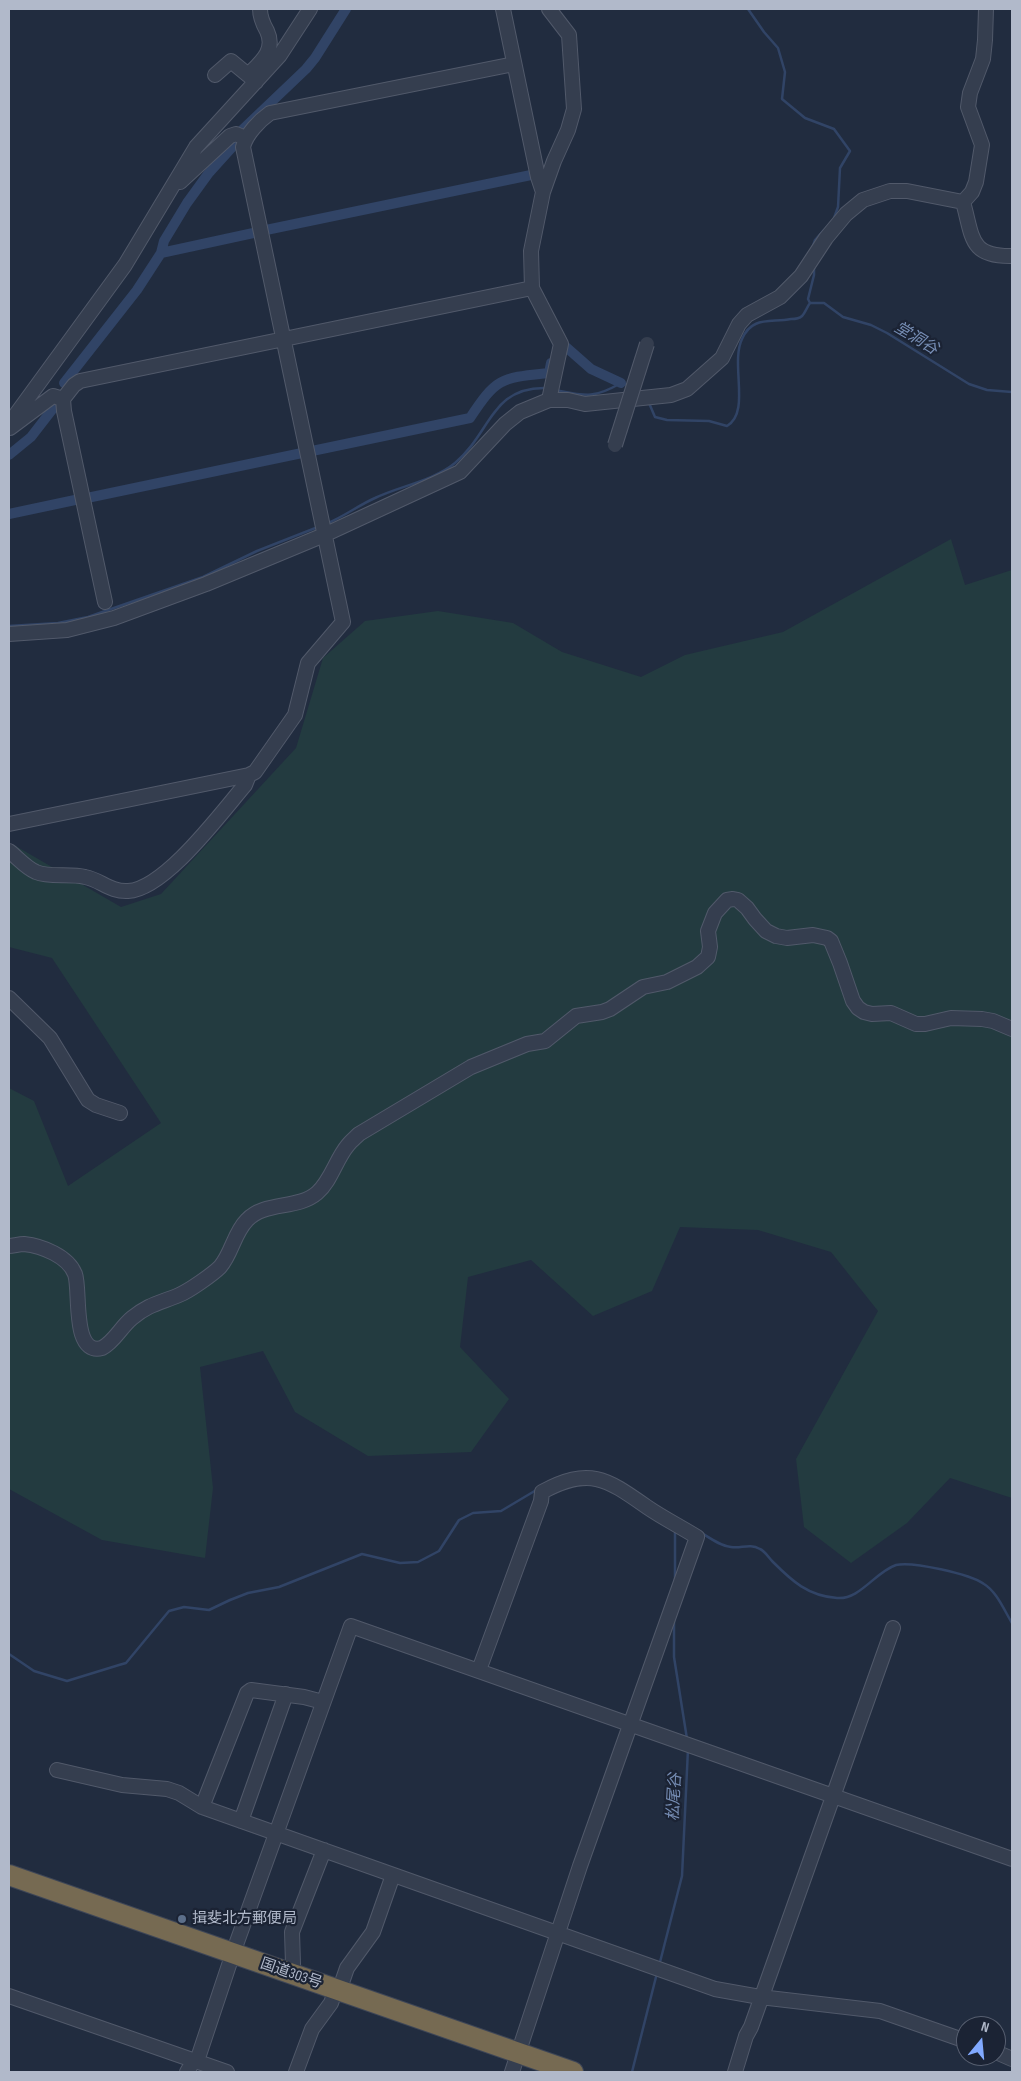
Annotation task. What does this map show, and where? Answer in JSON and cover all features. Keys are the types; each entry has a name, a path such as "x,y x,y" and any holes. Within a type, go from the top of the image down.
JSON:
{"highway":[{"name":"国道303号","path":"9,1875 573,2072"}],"street":[{"path":"9,424 125,265 196,147 252,78 266,57 270,44 260,15 260,9"},
{"path":"252,78 280,55 310,9"},
{"path":"503,9 538,177 543,192"},
{"path":"549,9 570,35 574,108 572,118 543,192 530,251 532,288 561,344 550,400"},
{"path":"963,202 972,192 976,182 982,145 968,107 970,93 982,59 986,9"},
{"path":"215,75 231,61 252,78"},
{"path":"9,824 249,775 255,772 295,715 308,663 343,622 243,147 245,138 270,113 514,64"},
{"path":"173,185 185,179 201,161 230,136 236,134 245,138"},
{"path":"9,634 67,630 105,620 206,584 324,535 460,472 505,424 520,412 550,400 568,400 585,404 671,395 687,389 722,358 739,324 747,315 780,297 801,276 831,232 846,214 863,200 890,191 907,192 963,202"},
{"path":"963,202 977,247 986,254 1012,256"},
{"path":"105,602 64,411 63,399 74,385 80,381 532,288"},
{"path":"615,445 647,344"},
{"path":"9,428 21,422 53,396 63,399"},
{"path":"9,851 35,871 88,877 114,890 137,890 148,885 177,863 245,785 249,775"},
{"path":"9,1246 23,1244 52,1253 66,1261 75,1274 78,1317 84,1339 89,1346 97,1350 102,1348 130,1319 143,1310 157,1302 181,1295 219,1268 246,1221 254,1214 266,1208 301,1202 316,1194 347,1145 359,1134 471,1067 527,1044 545,1041 576,1016 610,1009 643,987 667,982 697,967 708,957 710,946 708,931 714,913 727,900 738,900 766,931 776,936 787,938 813,935 827,938 831,942 837,956 853,1001 864,1012 872,1014 891,1013 916,1024 925,1024 951,1018 993,1021 1012,1029"},
{"path":"9,998 50,1038 88,1100 96,1105 120,1113"},
{"path":"479,1670 541,1501 542,1492 560,1482 576,1478 598,1478 621,1488 648,1508 698,1537 557,1933 512,2072"},
{"path":"193,2064 351,1626 1012,1859"},
{"path":"734,2072 893,1628"},
{"path":"202,1807 247,1693 251,1690 286,1694 323,1702"},
{"path":"241,1821 286,1694"},
{"path":"57,1770 122,1785 167,1789 202,1807 715,1989 760,1997 880,2011 956,2038"},
{"path":"291,1973 293,1964 292,1932 324,1850"},
{"path":"296,2072 312,2029 331,2003 347,1968 373,1932 393,1875"},
{"path":"9,1996 193,2064 227,2072"}],"green space":[{"path":"951,539 965,585 1012,570 1012,1498 950,1478 907,1523 851,1563 804,1527 796,1459 878,1311 831,1252 758,1230 680,1227 652,1291 593,1316 531,1260 468,1277 460,1347 509,1399 471,1452 368,1456 295,1412 263,1351 200,1367 213,1488 205,1558 102,1540 9,1489 9,1088 34,1101 68,1186 161,1123 52,958 9,947 9,847 14,845 121,907 161,894 296,748 323,658 365,621 438,611 513,623 562,652 641,677 685,655 783,632"}],"waterway":[{"path":"242,130 306,69 346,9"},
{"path":"748,9 778,48 785,72 782,99 805,118 834,129 850,151 840,168 838,207 834,218"},
{"path":"64,383 137,290 161,253 164,241 187,203 208,174 236,143"},
{"path":"266,230 531,175"},
{"path":"813,246 815,240 824,230"},
{"path":"161,253 258,232"},
{"path":"649,403 655,417 667,420 709,421 727,426 734,419 738,410 738,361 742,339 746,332 756,324 797,319 802,316 810,303 808,299 814,275 814,266"},
{"name":"堂洞谷","path":"810,303 824,303 843,317 871,325 887,333 969,384 987,390 1012,392"},
{"path":"566,347 591,369 621,383"},
{"path":"312,451 470,418 494,387 520,376 549,373 551,363"},
{"path":"555,390 589,395 603,392 621,383 628,385"},
{"path":"328,523 375,498 427,479 446,469 467,451 503,403 514,395 528,389 547,388"},
{"path":"9,455 31,437 55,406"},
{"path":"87,498 302,453"},
{"path":"9,514 75,500"},
{"path":"9,626 58,623 88,617 203,577 257,551 318,527"},
{"path":"9,1654 34,1671 67,1681 126,1663 169,1611 184,1607 209,1610 248,1593 279,1587 362,1554 400,1563 418,1562 439,1551 459,1520 473,1513 501,1511 538,1489"},
{"name":"松尾谷","path":"675,1530 675,1582"},
{"path":"700,1532 723,1545 735,1547 752,1546 764,1551 794,1581 809,1591 827,1597 837,1598 853,1595 881,1573 896,1565 915,1565 967,1576 989,1587 1012,1623"},
{"name":"松尾谷","path":"674,1618 674,1657 687,1739"},
{"name":"松尾谷","path":"659,1966 682,1876 688,1749"},
{"name":"松尾谷","path":"632,2072 657,1973"}],"place":[{"name":"揖斐北方郵便局","path":"182,1919"}]}
